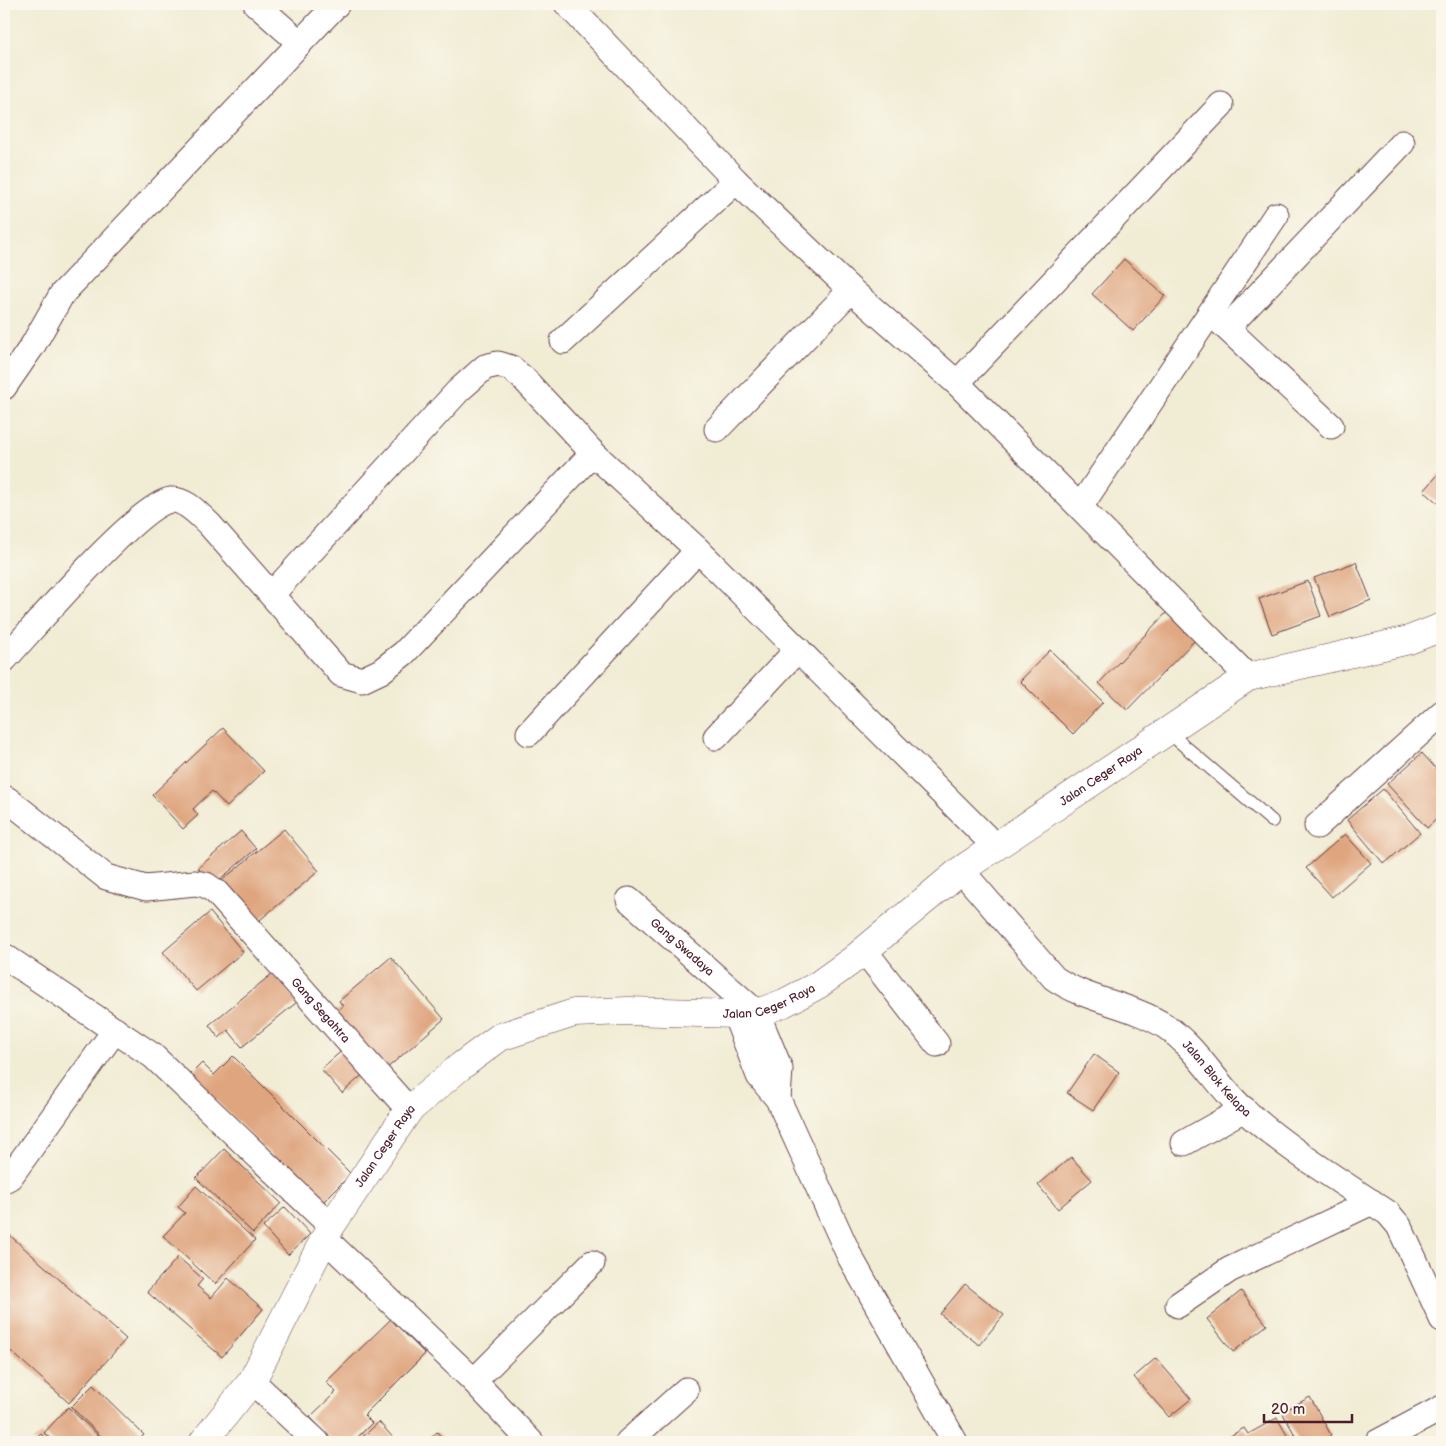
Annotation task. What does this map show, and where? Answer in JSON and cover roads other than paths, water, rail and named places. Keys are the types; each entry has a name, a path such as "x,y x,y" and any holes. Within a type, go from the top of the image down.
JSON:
{"main road":[{"name":"Jalan Ceger Raya","path":"203,1442 252,1381 328,1232 409,1110 461,1066 500,1037 537,1023 574,1013 743,1007 784,1003 818,985 864,950 961,870 995,846 1248,677 1409,640 1442,627"}],"street":[{"path":"256,4 299,42"},
{"path":"4,387 33,346 62,294 337,4"},
{"path":"567,4 736,181 851,290 956,382 1248,677"},
{"path":"956,382 1221,105"},
{"path":"1219,321 1402,143"},
{"path":"563,341 736,181"},
{"path":"1080,507 1219,321 1276,215"},
{"path":"717,429 851,290"},
{"path":"1219,321 1331,426"},
{"path":"272,594 458,391 485,367 498,364 510,368 524,379 593,452 698,550 995,846"},
{"path":"4,660 127,528 154,506 172,500 190,506 272,594 341,674 362,680 381,671 404,652 593,452"},
{"path":"529,733 698,550"},
{"path":"716,737 798,649"},
{"path":"1317,826 1442,714"},
{"name":"Gang Segahtra","path":"7,799 106,878 146,888 195,883 206,885 216,892 409,1110"},
{"name":"Jalan Blok Kelapa","path":"961,870 1054,978 1066,987 1146,1015 1166,1027 1244,1109 1388,1213 1399,1226 1441,1311"},
{"name":"Gang Swadaya","path":"629,900 743,1007"},
{"path":"864,950 937,1044"},
{"path":"4,956 153,1056 474,1381 531,1442"},
{"path":"743,1007 759,1076 778,1099 850,1257 955,1442"},
{"path":"4,1180 10,1177 115,1030"},
{"path":"1184,1144 1244,1109"},
{"path":"1178,1305 1229,1270 1372,1202"},
{"path":"474,1381 592,1264"},
{"path":"252,1381 318,1442"},
{"path":"628,1442 686,1390"},
{"path":"1378,1442 1442,1408"}],"lane":[{"path":"1167,731 1272,821"}]}
